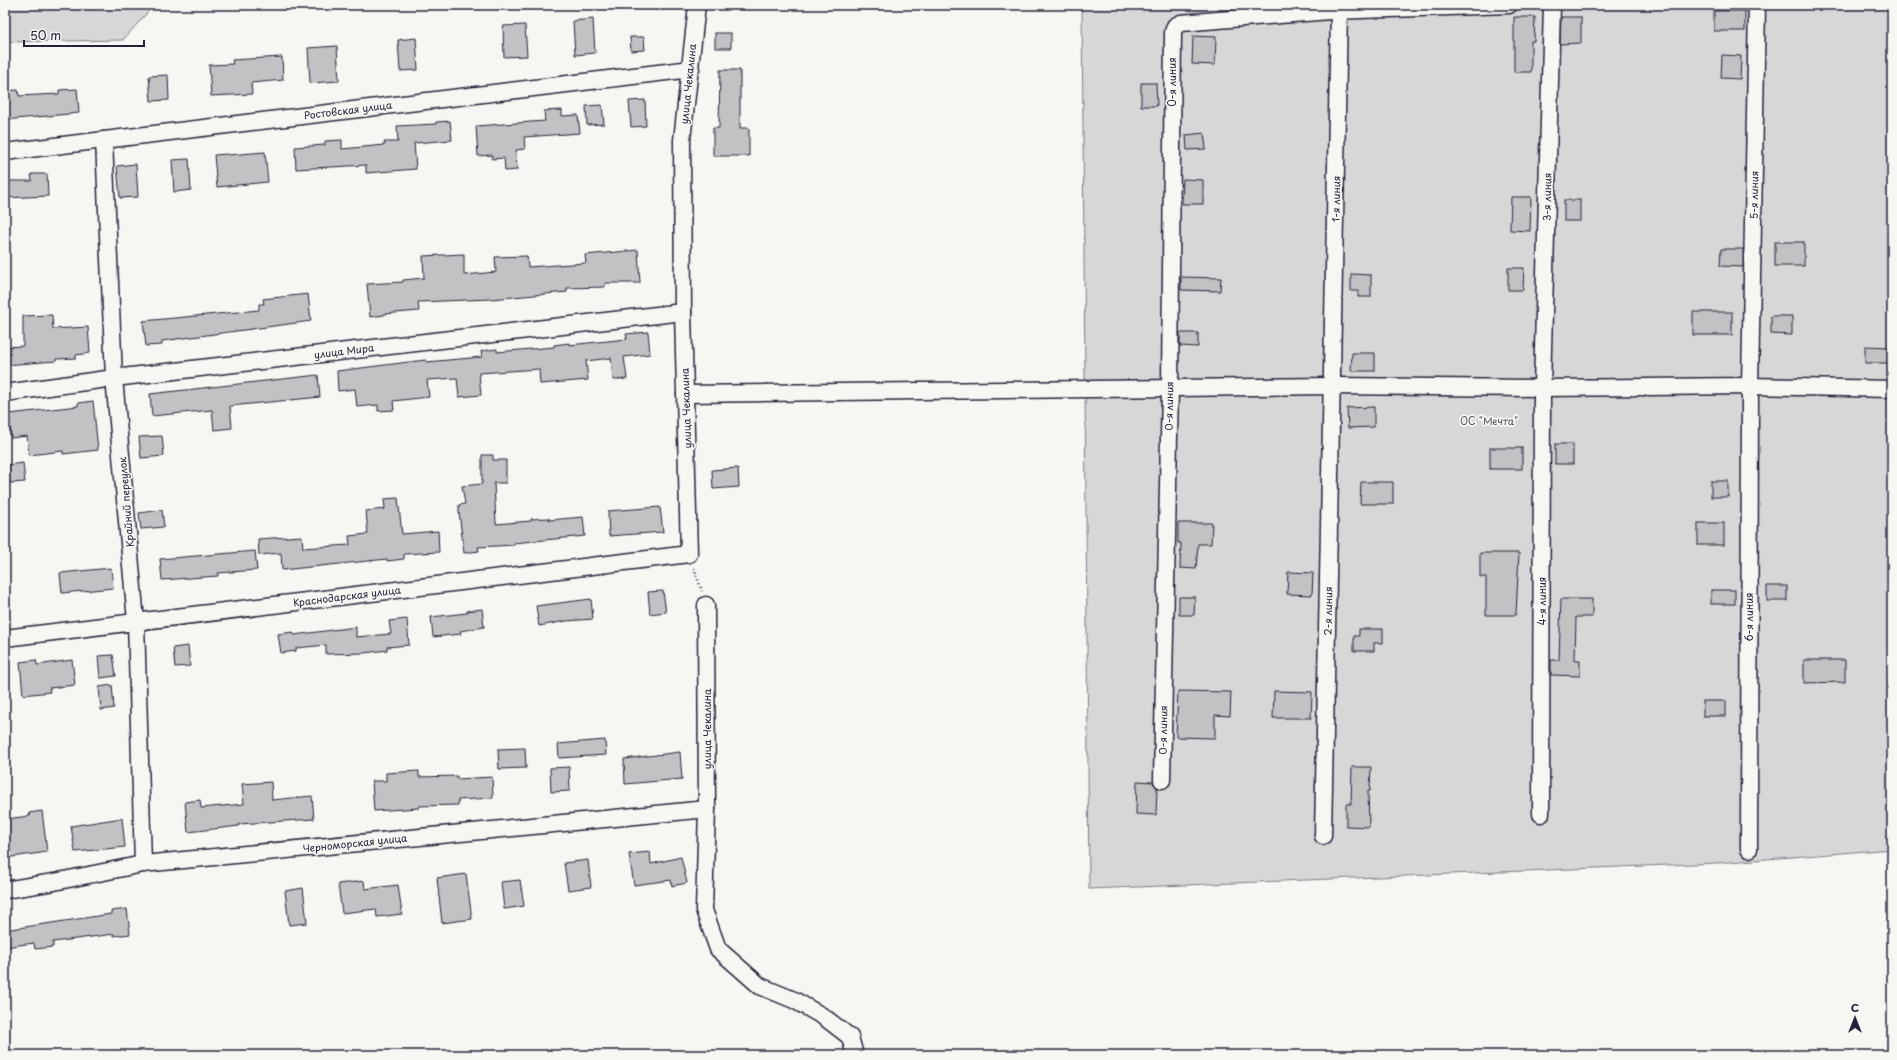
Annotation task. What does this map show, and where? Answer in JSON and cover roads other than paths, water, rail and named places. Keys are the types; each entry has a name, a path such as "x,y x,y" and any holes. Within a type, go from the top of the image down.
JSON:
{"street":[{"name":"улица Чекалина","path":"689,554 683,312 682,140 697,5"},
{"path":"1339,11 1509,5"},
{"name":"3-я линия","path":"1542,388 1552,5"},
{"name":"5-я линия","path":"1750,386 1758,5"},
{"name":"0-я линия","path":"1162,780 1170,388 1172,32 1175,26 1181,23 1339,11"},
{"name":"1-я линия","path":"1333,386 1339,11"},
{"name":"Ростовская улица","path":"5,152 691,69"},
{"name":"Крайний переулок","path":"104,140 114,378 136,621 143,864"},
{"name":"улица Мира","path":"5,393 114,378 683,312"},
{"path":"686,394 1333,386 1542,388 1750,386 1892,389"},
{"name":"2-я линия","path":"1323,836 1333,386"},
{"name":"6-я линия","path":"1749,849 1750,386"},
{"name":"4-я линия","path":"1541,814 1542,388"},
{"name":"Краснодарская улица","path":"5,638 689,554"},
{"name":"улица Чекалина","path":"706,605 707,809 704,910 718,949 760,986 794,1000 824,1017 850,1037 855,1055"},
{"name":"Черноморская улица","path":"5,890 54,882 143,864 707,809"}],"park label":[{"name":"ОС \"Мечта\"","path":"1489,421"}]}
